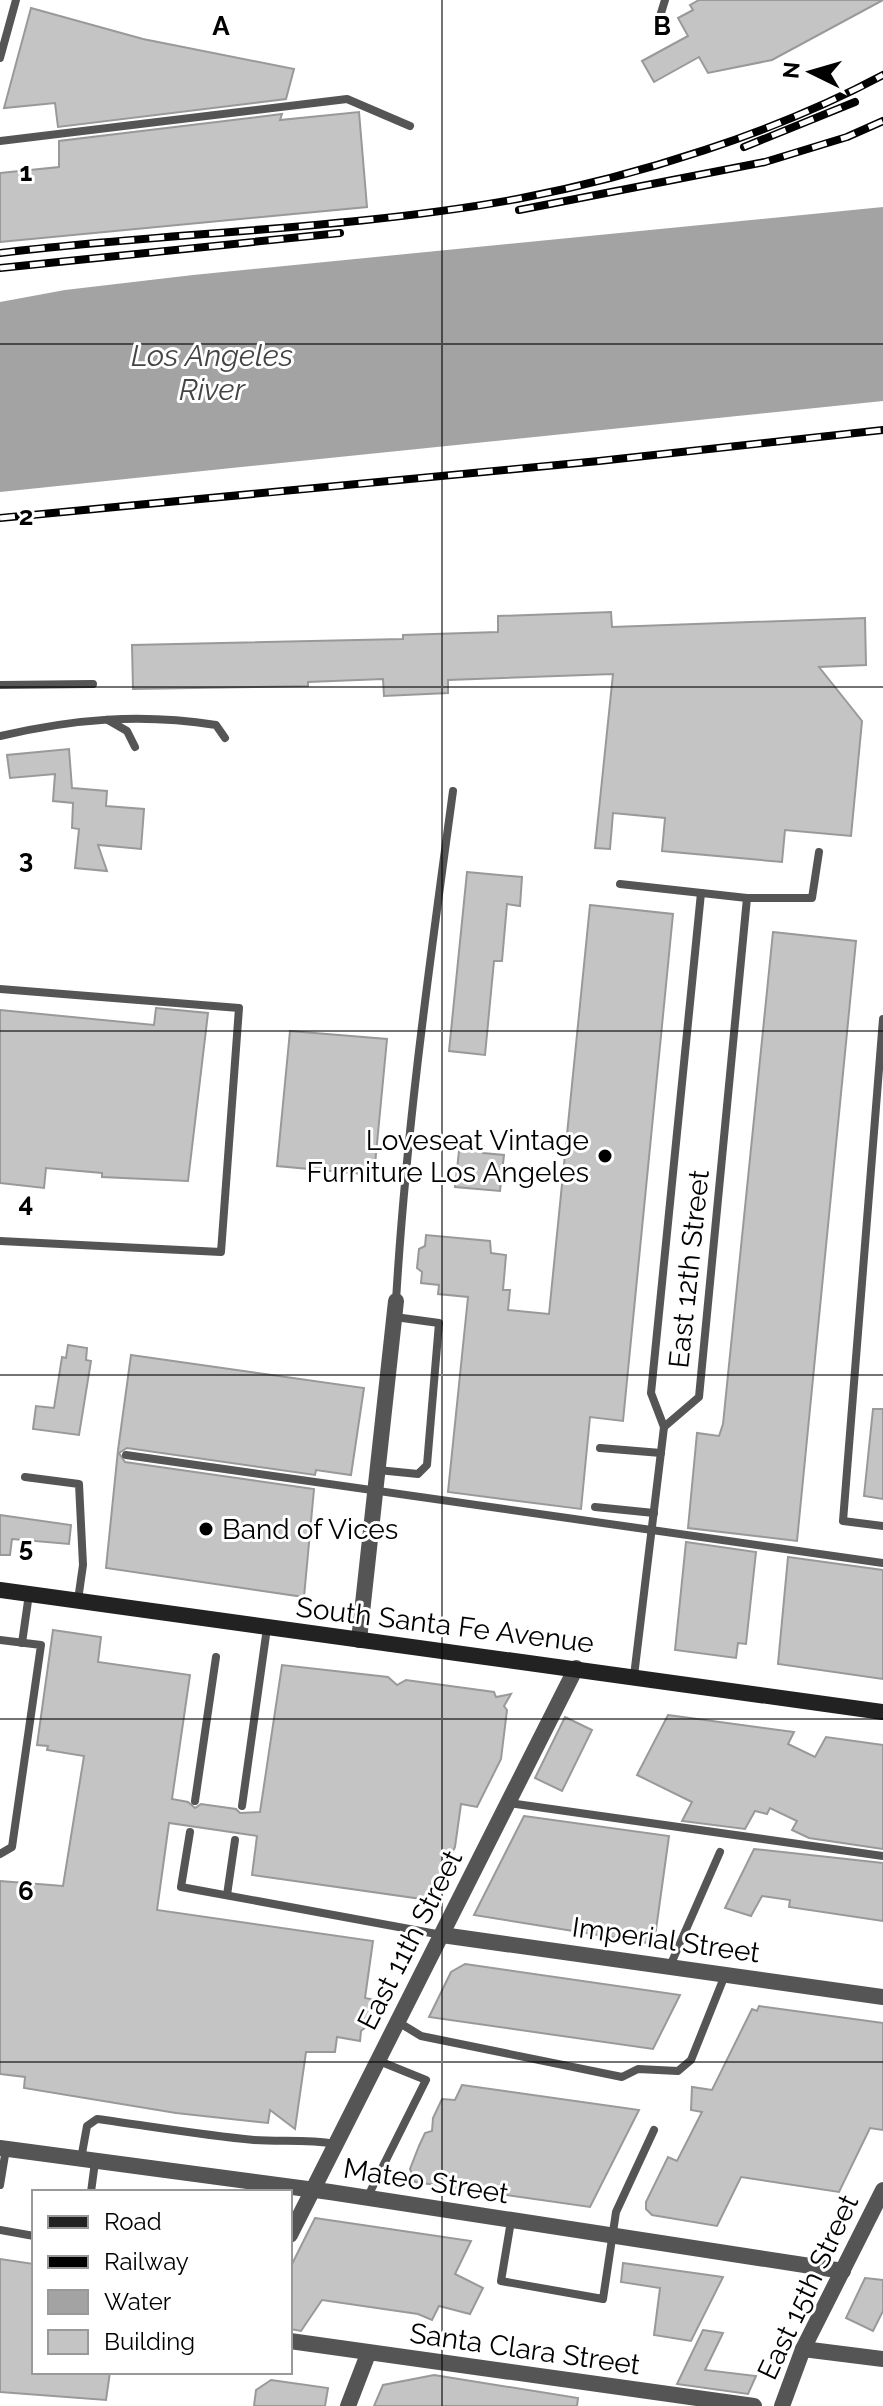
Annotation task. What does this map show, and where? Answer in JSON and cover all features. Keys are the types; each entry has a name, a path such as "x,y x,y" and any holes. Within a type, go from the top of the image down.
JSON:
{"main road":[{"name":"South Santa Fe Avenue","path":"0,1590 883,1712"}],"street":[{"path":"359,1640 395,1309"},
{"name":"East 11th Street","path":"292,2231 576,1668"},
{"name":"Imperial Street","path":"442,1935 883,1997"},
{"name":"Mateo Street","path":"3,2149 312,2190 843,2271"},
{"name":"East 15th Street","path":"782,2406 803,2349 881,2199"},
{"name":"Santa Clara Street","path":"292,2341 754,2406"},
{"path":"803,2349 883,2359"},
{"path":"348,2406 368,2354"}],"lane":[{"path":"0,58 16,0"},
{"path":"661,13 665,0"},
{"path":"0,141 347,99 410,126"},
{"path":"0,685 93,684"},
{"path":"0,736 59,722 161,717 216,725 225,738"},
{"path":"107,720 127,731 135,747"},
{"path":"378,1470 418,1474 427,1465 440,1347 439,1323 395,1309 403,1184 417,1051 453,791"},
{"path":"620,884 747,898 812,898 819,852"},
{"path":"634,1676 664,1427 651,1393 701,893"},
{"name":"East 12th Street","path":"664,1427 699,1397 747,898"},
{"path":"0,989 239,1008 221,1252 0,1241"},
{"path":"883,1019 843,1521 883,1526"},
{"path":"600,1448 661,1453"},
{"path":"126,1455 375,1493 883,1563"},
{"path":"25,1477 79,1484 83,1565 78,1601"},
{"path":"595,1507 654,1513"},
{"path":"22,1643 29,1594"},
{"path":"242,1806 267,1628"},
{"path":"0,1640 41,1645 12,1847 0,1854"},
{"path":"195,1801 216,1657"},
{"path":"509,1803 883,1856"},
{"path":"190,1832 181,1887 442,1935"},
{"path":"227,1895 235,1840"},
{"path":"670,1967 720,1852"},
{"path":"398,2022 421,2036 622,2077 638,2069 678,2071 691,2060 725,1975"},
{"path":"366,2198 426,2080 378,2060"},
{"path":"91,2190 87,2126 97,2119 246,2139 283,2142 307,2139 335,2144"},
{"path":"511,2221 501,2281 603,2299 616,2212 654,2130"},
{"path":"0,2185 3,2149"},
{"path":"0,2230 32,2236"}],"water":[{"name":"Los Angeles River","path":"883,207 883,401 0,492 0,302 65,290 193,275"}],"building":[{"path":"699,0 883,0 772,60 708,73 699,57 654,82 642,61 688,36 678,18 693,10 690,5"},
{"path":"31,8 143,39 294,69 286,99 58,127 55,103 4,108"},
{"path":"359,112 367,207 0,242 0,173 59,167 59,141 282,114 280,120"},
{"path":"611,612 612,627 865,618 866,665 819,667 862,721 851,836 785,830 782,862 662,851 665,818 613,813 610,849 595,848 613,674 448,680 448,693 384,696 383,679 308,682 308,686 133,689 132,645 403,639 403,635 498,632 498,616"},
{"path":"69,749 72,788 107,791 106,806 144,809 141,849 98,845 107,871 75,868 79,829 72,828 73,803 53,801 55,774 10,778 7,755"},
{"path":"467,872 522,877 520,906 507,904 502,961 494,961 485,1055 449,1051"},
{"path":"590,905 673,914 623,1421 590,1417 581,1509 448,1492 468,1297 438,1294 439,1285 421,1283 422,1272 417,1268 419,1249 425,1246 426,1235 490,1241 491,1253 506,1255 503,1290 510,1290 508,1310 549,1314"},
{"path":"773,932 856,941 797,1541 688,1528 697,1433 719,1436 723,1424"},
{"path":"156,1008 208,1013 188,1181 102,1177 102,1173 46,1168 44,1188 0,1183 0,1010 154,1025"},
{"path":"290,1031 387,1039 374,1175 277,1166"},
{"path":"468,1144 484,1146 483,1153 504,1155 500,1191 455,1187 459,1151 467,1152"},
{"path":"68,1345 87,1348 86,1360 91,1361 79,1435 33,1429 36,1406 54,1408 62,1357 66,1358"},
{"path":"131,1355 364,1388 351,1475 316,1470 315,1475 127,1448 119,1453 125,1462 314,1489 304,1597 106,1568 118,1450"},
{"path":"873,1409 883,1409 883,1499 864,1496"},
{"path":"0,1515 71,1525 69,1544 12,1539 10,1555 0,1555"},
{"path":"686,1542 756,1552 746,1644 738,1643 736,1658 675,1650"},
{"path":"788,1557 883,1570 883,1679 778,1664"},
{"path":"53,1630 101,1637 98,1662 190,1675 172,1799 188,1802 195,1808 201,1804 236,1809 240,1813 260,1812 282,1665 388,1677 397,1685 406,1680 494,1692 496,1697 511,1694 504,1706 507,1710 501,1759 477,1807 461,1804 455,1847 438,1882 431,1884 429,1900 252,1875 257,1836 169,1823 157,1910 373,1941 365,1998 380,2001 361,2031 360,2041 337,2037 335,2052 306,2052 295,2129 270,2110 268,2123 176,2113 24,2088 25,2077 0,2074 0,1881 63,1886 84,1756 47,1750 48,1746 37,1745"},
{"path":"668,1715 794,1732 788,1744 815,1757 826,1737 883,1745 883,1849 809,1838 792,1830 797,1821 770,1808 767,1814 755,1811 745,1829 682,1821 692,1802 637,1775"},
{"path":"565,1717 592,1730 562,1791 535,1778"},
{"path":"524,1816 669,1836 654,1944 474,1915"},
{"path":"754,1849 883,1863 883,1921 789,1907 790,1900 762,1896 751,1916 725,1908"},
{"path":"465,1964 680,1995 653,2049 429,2017 451,1972"},
{"path":"759,2006 883,2023 883,2130 870,2128 839,2192 741,2177 717,2226 652,2215 646,2209 646,2202 668,2157 677,2161 702,2112 691,2110 692,2087 712,2090 752,2009 757,2011"},
{"path":"462,2085 639,2110 590,2207 415,2182 410,2169 425,2133 432,2131 433,2118 442,2099 455,2100"},
{"path":"315,2218 471,2241 455,2274 483,2288 470,2314 439,2306 432,2320 418,2314 322,2300 301,2331 292,2329 292,2264"},
{"path":"0,2259 32,2264 32,2374 110,2374 106,2400 0,2392"},
{"path":"623,2263 723,2277 691,2341 654,2335 660,2288 621,2282"},
{"path":"865,2278 883,2280 883,2311 873,2331 846,2318"},
{"path":"703,2330 723,2333 705,2370 756,2376 748,2394 677,2384"},
{"path":"434,2375 578,2398 577,2406 374,2406 383,2385"},
{"path":"271,2380 328,2388 325,2406 254,2406 256,2390"}],"railway":[{"path":"0,253 389,218 517,199 610,178 704,150 797,116 883,75"},
{"path":"744,147 855,102"},
{"path":"519,210 765,162 847,137 883,121"},
{"path":"0,268 340,233"},
{"path":"0,518 599,461 883,430"}],"place":[{"name":"Loveseat Vintage Furniture Los Angeles","path":"605,1156"},
{"name":"Band of Vices","path":"206,1529"}]}
